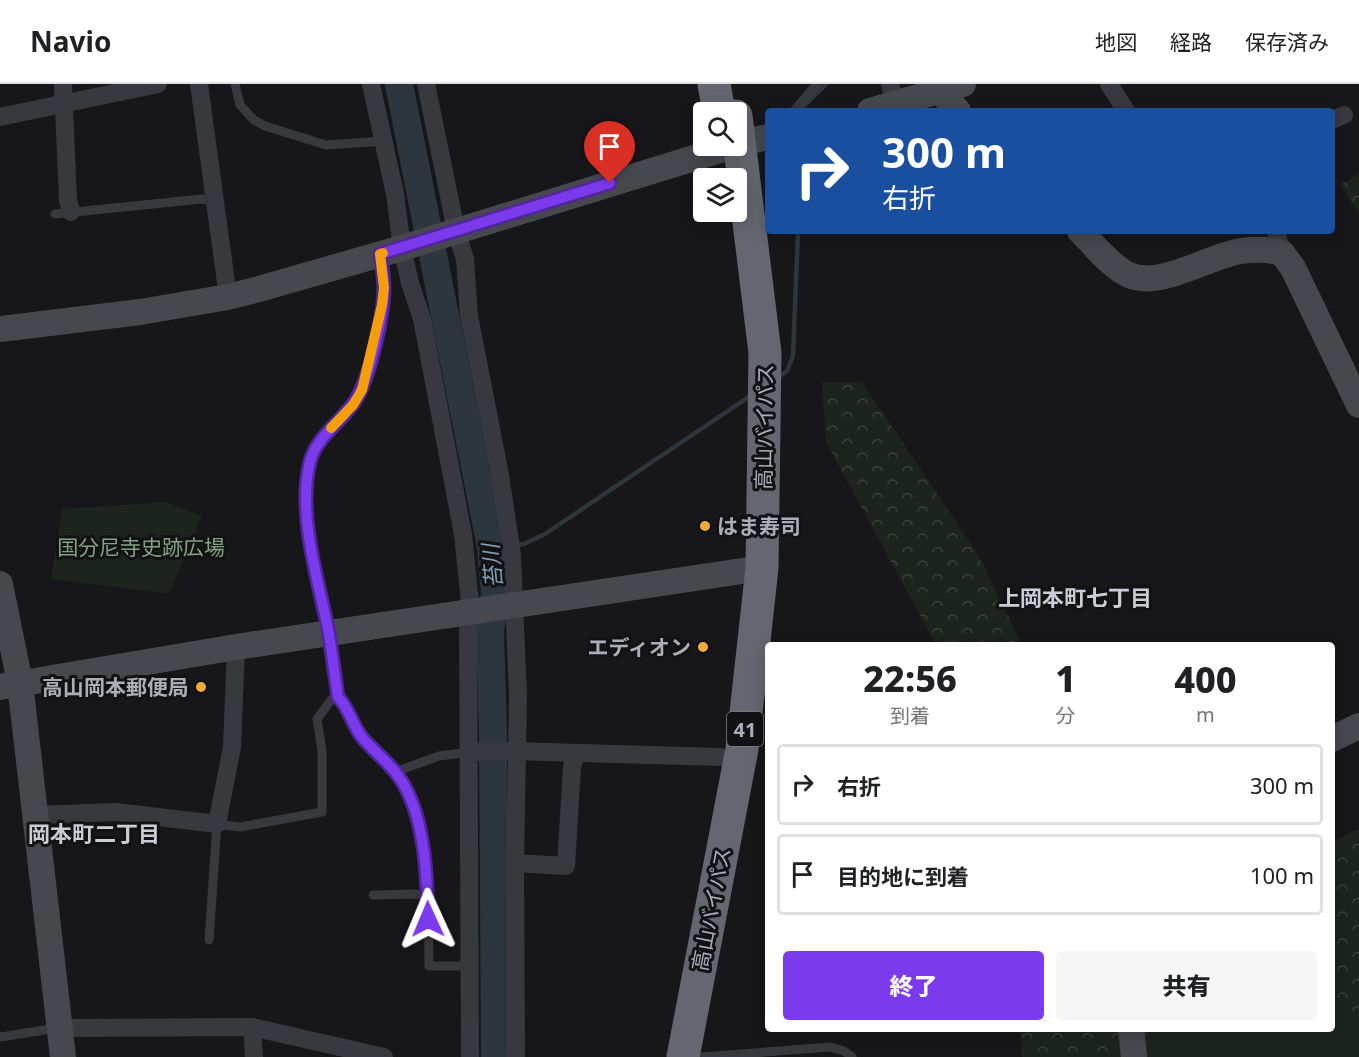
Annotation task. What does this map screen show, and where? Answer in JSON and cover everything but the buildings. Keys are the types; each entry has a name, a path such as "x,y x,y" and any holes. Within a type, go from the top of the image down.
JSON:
{"highway":[{"path":"714,84 718,102"},
{"name":"高山バイパス","path":"731,84 733,102"},
{"name":"高山バイパス","path":"739,156 765,353 755,392"},
{"name":"高山バイパス","path":"683,1057 742,749 752,569 755,392 732,222"},
{"name":"高山バイパス","path":"662,1057 720,757 752,569"}],"street":[{"path":"63,84 68,200 63,213"},
{"path":"0,117 158,84"},
{"path":"200,84 228,297"},
{"path":"371,84 395,194 397,249 422,319 463,534 472,612 470,1057"},
{"path":"426,84 452,232 465,259 469,316 512,555 518,696 514,751 516,1057"},
{"path":"1109,84 1124,108"},
{"path":"874,108 892,94 951,87 957,108"},
{"path":"0,330 140,312 228,297 397,249 693,155"},
{"path":"1083,234 1117,267 1128,275 1144,279 1158,277 1239,251 1265,249 1279,242 1359,405"},
{"path":"10,685 236,647 752,569"},
{"path":"0,584 10,685 35,815 63,1057"},
{"path":"35,815 116,812 217,824 232,747 236,647"},
{"path":"1335,738 1359,726"},
{"path":"473,752 514,751 720,757"},
{"path":"515,863 566,866 572,767 576,753"},
{"path":"59,1028 252,1027 384,1057"},
{"path":"252,1027 254,1057"},
{"path":"1131,1032 1134,1057"}],"lane":[{"path":"235,84 240,105 254,120 273,129 326,145 384,141"},
{"path":"797,108 817,84"},
{"path":"63,213 202,199 215,201"},
{"path":"397,249 384,288 362,390 353,405 319,442 310,458 306,492 309,536 338,697 344,703 360,735 397,774 405,786 416,816 426,872 429,966 469,966"},
{"path":"209,940 217,824 240,826 322,812 322,751 317,719 333,699 338,697"},
{"path":"403,769 439,756 473,752"},
{"path":"373,895 428,896"},
{"path":"0,1037 59,1028"},
{"path":"702,1057 791,1053 830,1047 852,1057"}],"green space":[{"path":"1359,174 1359,214 1340,185"},
{"path":"822,382 862,382 979,556 1021,642 934,642 826,442"},
{"name":"国分尼寺史跡広場","path":"165,502 202,516 169,594 51,579 62,509"},
{"path":"1359,829 1359,1045 1315,1057 1022,1057 1020,1032 1335,1032 1335,841"},
{"path":"1359,1010 1359,1057 1144,1057 1142,1040 1149,1032 1335,1032 1335,1013"}],"waterway":[{"name":"苔川","path":"399,84 491,547 495,594 490,631 495,1057"},
{"path":"802,108 826,84"},
{"path":"777,378 787,371 793,356 798,234"},
{"path":"515,545 524,544 545,534 753,394"},
{"path":"491,547 507,546"}],"slow traffic":[{"path":"331,428 353,405 362,390 382,305 384,288 380,254 383,253"}],"place":[{"name":"はま寿司","path":"705,526"},
{"name":"エディオン","path":"703,647"},
{"name":"高山岡本郵便局","path":"201,687"}],"district":[{"name":"上岡本町七丁目","path":"1075,597"},
{"name":"岡本町二丁目","path":"94,833"}],"route":[{"path":"428,919 426,872 421,839 416,816 405,786 397,774 360,735 344,703 338,697 309,536 306,492 310,458 319,442 353,405 362,390 382,305 384,288 380,254 610,183"}]}
